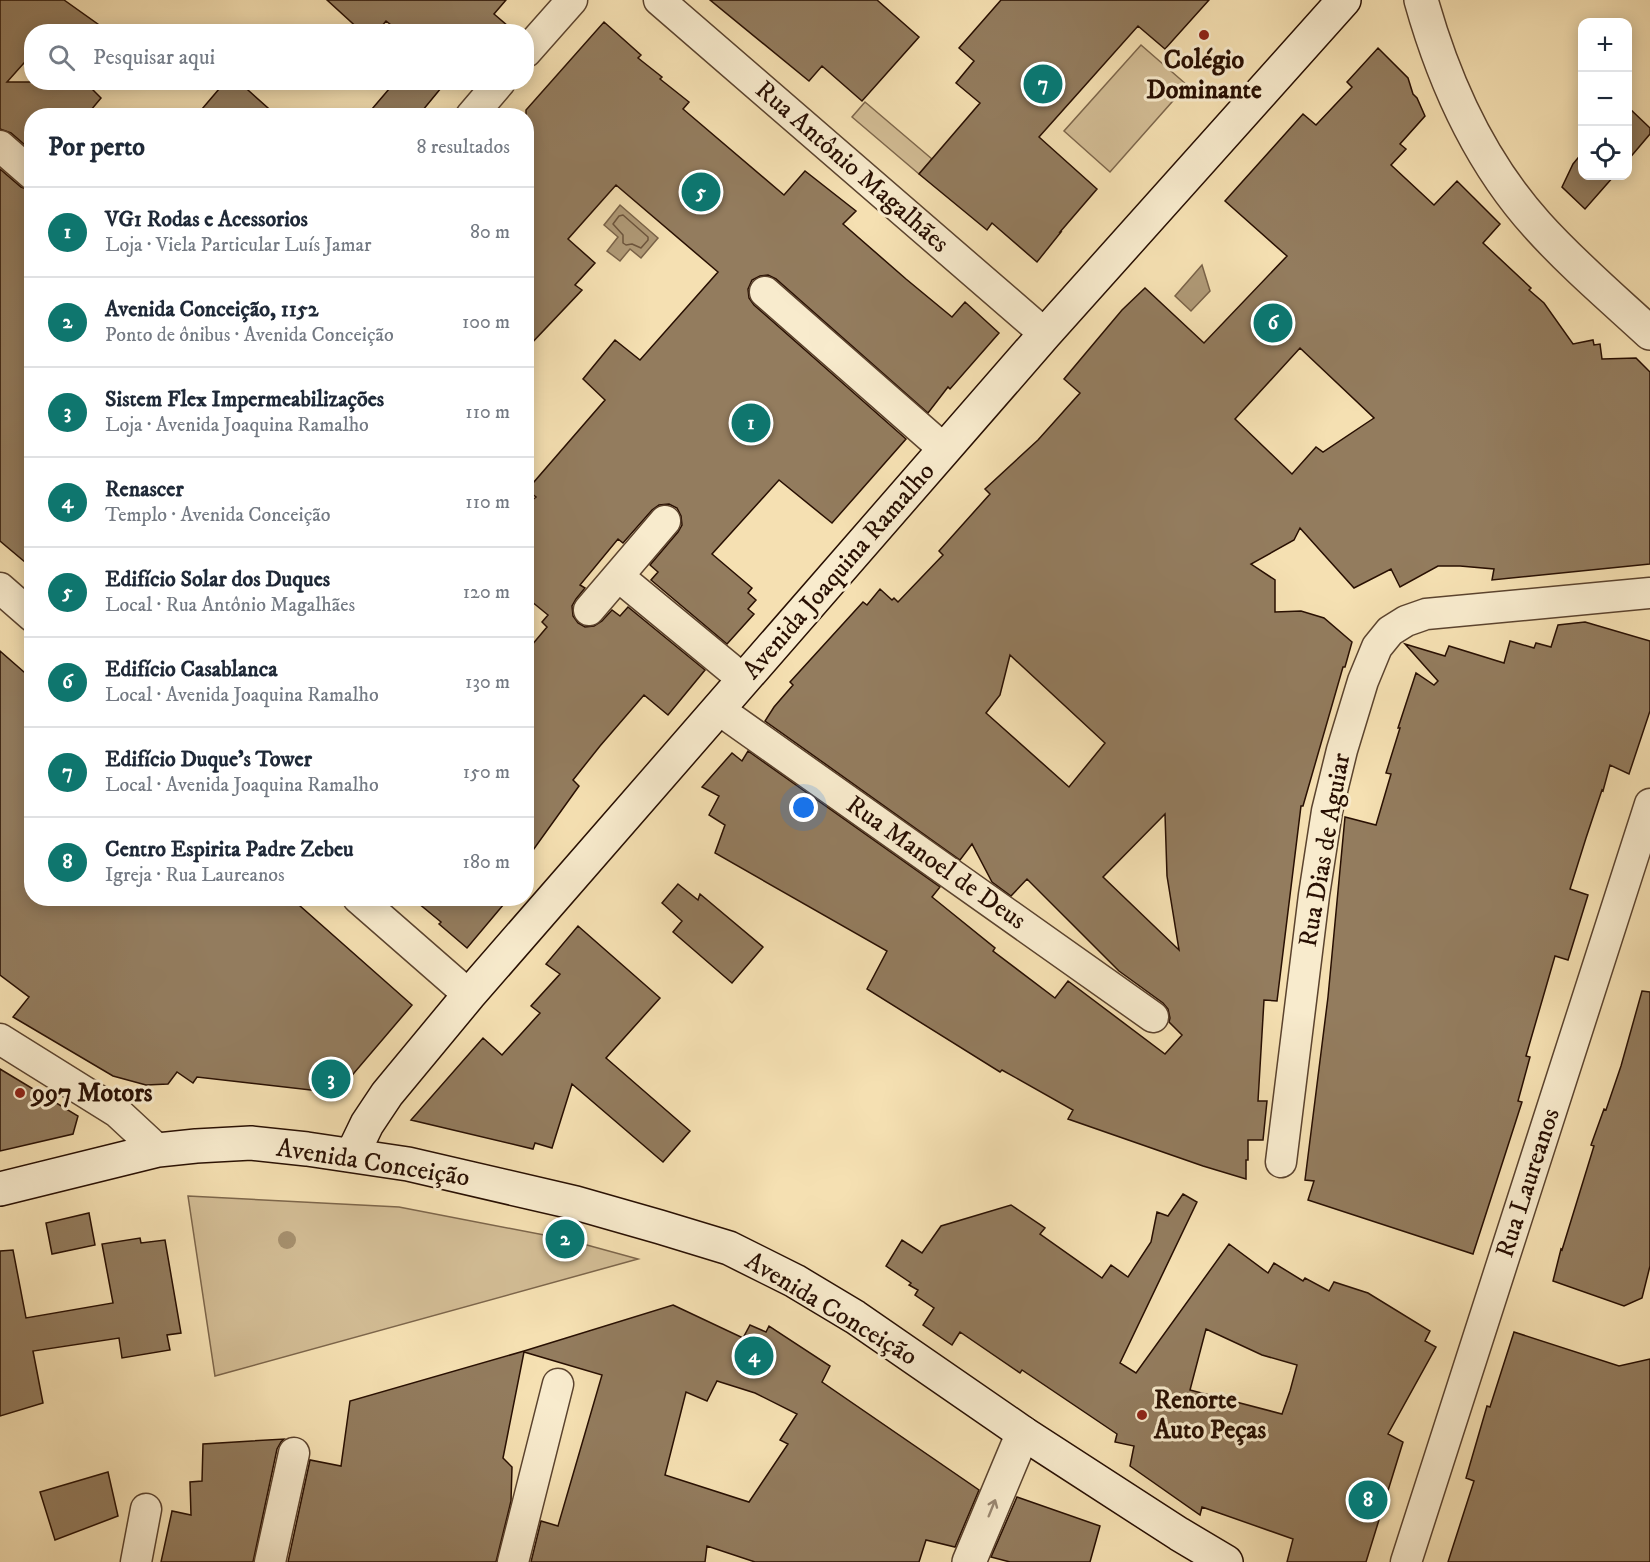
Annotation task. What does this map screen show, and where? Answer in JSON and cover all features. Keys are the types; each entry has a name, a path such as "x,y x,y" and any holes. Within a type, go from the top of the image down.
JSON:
{"main road":[{"name":"Avenida Joaquina Ramalho","path":"352,1155 367,1124 387,1094 470,995 1045,334 1344,0"},
{"path":"1421,0 1455,97 1475,138 1501,180 1536,224 1580,269 1650,333"},
{"name":"Avenida Conceição","path":"0,1189 158,1150 250,1143 352,1155 419,1167 576,1203 660,1227 729,1248 795,1281 855,1317 1023,1433 1226,1562"},
{"path":"969,1562 1023,1433"}],"street":[{"path":"534,43 572,0"},
{"name":"Rua Antônio Magalhães","path":"659,0 1045,334"},
{"path":"478,108 493,90"},
{"path":"0,146 24,167"},
{"path":"765,292 945,450"},
{"path":"589,610 665,521"},
{"path":"618,576 744,680"},
{"path":"0,588 24,610"},
{"name":"Rua Dias de Aguiar","path":"1281,1162 1314,895 1327,811 1342,750 1363,681 1377,647 1390,631 1406,621 1426,614 1650,593"},
{"name":"Rua Manoel de Deus","path":"718,708 1153,1017"},
{"name":"Rua Laureanos","path":"1406,1562 1650,804"},
{"path":"367,906 470,995"},
{"path":"0,1039 117,1112 158,1150"},
{"path":"513,1562 558,1384"},
{"path":"270,1562 294,1453"},
{"path":"136,1562 146,1509"}],"shaded area":[{"path":"1141,45 1187,85 1110,172 1064,131"},
{"path":"865,102 932,159 919,174 852,117"},
{"path":"188,1196 399,1207 565,1239 638,1259 215,1376"}],"water":[{"path":"620,205 658,238 641,258 630,249 620,261 607,251 618,237 604,225"},
{"path":"1202,265 1210,291 1191,311 1175,296"}],"building":[{"path":"0,0 64,0 98,24 24,24 24,63 7,82 24,82 24,90 93,90 101,98 93,108 24,108 24,144 11,133 0,129"},
{"path":"327,0 506,0 494,14 506,24 390,24 386,21 384,24 353,24"},
{"path":"710,0 877,0 919,37 862,101 822,66 809,81"},
{"path":"1001,0 1209,0 1165,49 1138,26 1039,137 1097,189 1037,262 992,223 987,230 919,174 980,103 956,83 974,61 959,48"},
{"path":"604,22 641,55 638,58 662,77 660,79 689,102 683,109 784,195 805,171 856,211 843,224 906,279 952,317 965,302 999,333 950,389 948,387 928,413 776,279 768,275 752,280 748,289 749,298 754,305 906,439 832,523 779,480 712,554 752,588 748,593 756,600 748,609 754,614 727,644 651,580 658,572 650,565 682,525 677,508 669,504 659,505 623,543 618,539 580,585 585,588 572,606 573,616 585,627 594,626 612,610 620,616 628,607 705,670 668,715 644,695 573,780 579,786 534,849 534,642 547,627 542,622 548,615 534,604 534,499 536,497 534,482 605,400 583,379 615,340 640,360 718,272 616,185 568,239 595,263 575,285 582,290 534,341 534,108 528,108"},
{"path":"1378,48 1408,78 1413,94 1425,116 1400,144 1406,149 1391,165 1434,205 1457,181 1500,224 1483,243 1531,288 1529,290 1544,303 1573,344 1593,340 1594,345 1600,344 1602,359 1636,358 1650,372 1650,564 1492,580 1494,569 1438,566 1400,587 1391,569 1354,588 1300,528 1294,540 1251,564 1275,580 1275,612 1301,611 1324,618 1352,642 1303,806 1301,806 1277,1001 1264,1000 1258,1101 1267,1101 1263,1140 1248,1140 1246,1179 1068,1119 1073,1110 1002,1070 1000,1072 867,989 887,951 715,853 725,825 709,815 719,796 702,787 732,753 742,761 748,751 940,887 932,897 995,948 993,951 1055,998 1068,981 1165,1054 1182,1035 1169,1022 1168,1009 1119,971 1027,879 1011,896 992,882 972,844 960,860 765,721 793,685 790,682 863,602 867,605 880,589 892,600 894,598 898,602 943,555 939,551 990,494 985,489 1038,440 1080,393 1064,379 1122,310 1145,288 1204,343 1287,256 1225,201 1303,114 1316,125 1352,87 1347,82","holes":["1300,348 1374,418 1323,452 1316,447 1292,474 1235,419","1010,655 1105,743 1069,787 986,713 1000,695","1165,814 1167,876 1179,950 1103,877"]},
{"path":"218,90 248,90 268,108 203,108"},
{"path":"388,90 439,90 425,108 373,108"},
{"path":"1632,111 1650,128 1650,134 1632,155"},
{"path":"1578,158 1578,180 1610,180 1585,209 1562,187"},
{"path":"0,169 24,188 24,561 0,541"},
{"path":"1585,622 1650,641 1650,711 1629,774 1610,765 1586,838 1570,889 1588,895 1568,960 1555,956 1526,1056 1530,1057 1518,1101 1522,1102 1473,1254 1308,1200 1314,1181 1305,1180 1328,997 1345,817 1376,825 1391,774 1386,773 1416,673 1434,685 1438,681 1405,644 1445,656 1449,646 1504,663 1510,641 1534,648 1536,643 1551,647 1558,625"},
{"path":"0,651 24,672 24,906 300,906 412,1005 337,1093 197,1077 193,1083 177,1072 168,1084 146,1085 113,1076 13,1017 29,997 0,975"},
{"path":"678,884 698,900 700,894 763,947 732,983 673,932 682,921 662,903"},
{"path":"422,906 502,906 467,948 439,924 441,922"},
{"path":"578,926 660,998 606,1058 690,1131 663,1162 572,1084 552,1148 535,1143 533,1149 411,1120 483,1038 502,1055 540,1013 531,1006 560,974 546,964"},
{"path":"1642,991 1650,992 1650,1266 1642,1298 1624,1306 1553,1281 1594,1146 1591,1145 1621,1066"},
{"name":"997 Motors","path":"0,1069 78,1116 73,1134 0,1151"},
{"path":"1183,1194 1197,1202 1120,1363 1136,1373 1229,1244 1268,1273 1274,1263 1303,1281 1305,1278 1329,1291 1334,1282 1368,1293 1430,1331 1425,1341 1436,1347 1388,1434 1403,1442 1366,1562 1287,1562 1293,1539 1202,1507 1200,1515 1130,1466 1134,1446 1115,1442 1117,1434 1022,1370 1020,1373 960,1332 952,1345 923,1325 934,1308 915,1295 918,1290 909,1285 911,1283 886,1266 902,1240 922,1253 941,1226 1011,1205 1045,1228 1040,1234 1102,1278 1111,1265 1128,1277 1151,1242 1157,1212 1168,1216","holes":["1206,1329 1262,1355 1297,1365 1282,1414 1190,1390"]},
{"path":"89,1213 95,1245 52,1254 46,1223"},
{"path":"140,1238 141,1243 165,1240 181,1333 167,1335 170,1350 122,1358 119,1338 33,1351 43,1403 0,1416 0,1251 13,1250 26,1318 113,1303 102,1244"},
{"path":"673,1305 743,1338 750,1325 766,1332 769,1326 830,1366 822,1382 979,1490 955,1547 926,1540 919,1562 755,1562 707,1546 705,1562 531,1562 541,1521 558,1526 602,1375 524,1352 503,1458 512,1467 511,1501 496,1562 288,1562 310,1460 341,1466 350,1401","holes":["717,1381 755,1393 797,1414 780,1440 788,1444 749,1502 665,1475 686,1392 707,1401"]},
{"path":"1514,1332 1619,1366 1650,1359 1650,1562 1448,1562 1474,1481 1466,1478 1487,1406 1490,1407"},
{"path":"284,1439 277,1449 253,1562 161,1562 172,1511 191,1515 190,1482 202,1481 203,1444"},
{"path":"108,1472 118,1516 55,1540 40,1492"},
{"path":"1017,1497 1100,1526 1090,1562 1010,1562 991,1557"}],"place":[{"name":"Colégio Dominante","path":"1204,35"},
{"name":"Edifício Duque's Tower","path":"1043,84"},
{"name":"Edifício Solar dos Duques","path":"701,192"},
{"name":"Edifício Casablanca","path":"1273,323"},
{"name":"VG1 Rodas e Acessorios","path":"751,423"},
{"name":"Sistem Flex Impermeabilizações","path":"331,1079"},
{"name":"997 Motors","path":"20,1093"},
{"name":"Avenida Conceição, 1152","path":"565,1239"},
{"name":"Renascer","path":"754,1356"},
{"name":"Renorte Auto Peças","path":"1142,1415"},
{"name":"Centro Espirita Padre Zebeu","path":"1368,1500"}]}
